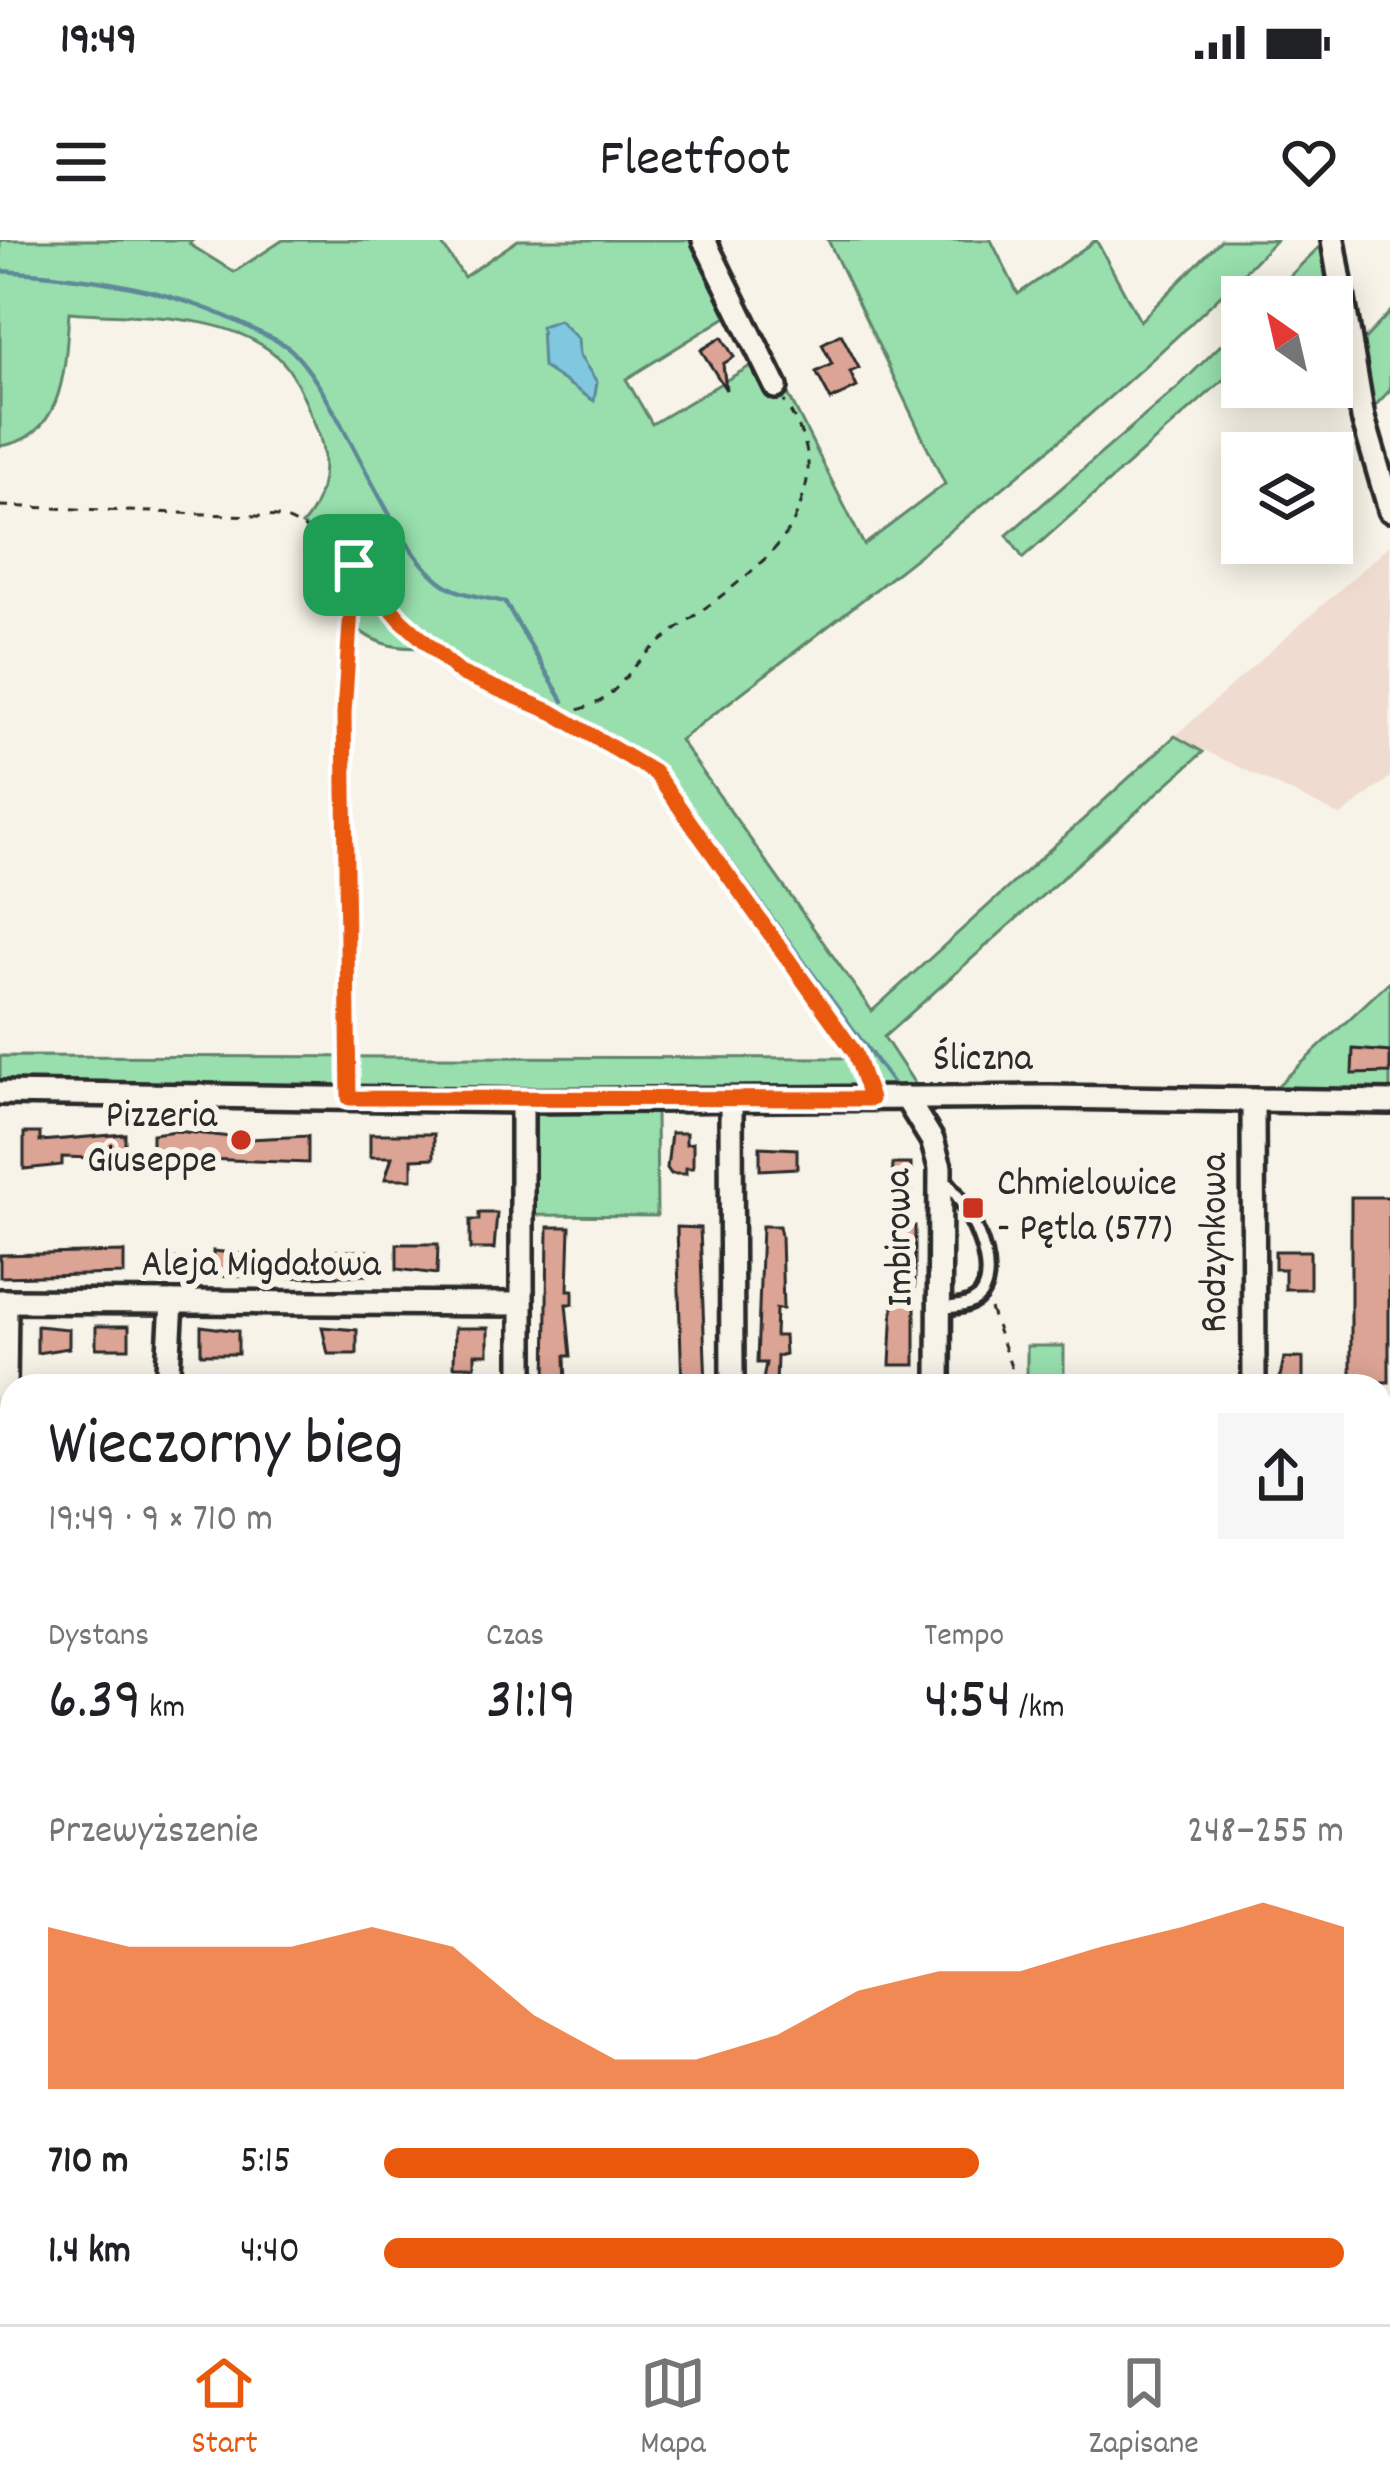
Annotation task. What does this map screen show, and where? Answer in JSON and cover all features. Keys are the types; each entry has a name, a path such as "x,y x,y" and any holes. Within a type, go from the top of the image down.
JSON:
{"street":[{"path":"704,240 776,387"},
{"path":"1333,240 1363,418 1390,510"},
{"name":"Śliczna","path":"0,1093 522,1102 906,1098 1390,1102"},
{"name":"Imbirowa","path":"906,1098 932,1140 940,1176 939,1374"},
{"name":"Rodzynkowa","path":"1253,1100 1253,1374"},
{"path":"522,1102 522,1374"},
{"path":"731,1102 732,1374"},
{"path":"3,1301 3,1374"},
{"name":"Aleja Migdałowa","path":"3,1301 522,1304"},
{"path":"168,1374 172,1302"}],"lane":[{"path":"940,1176 952,1186 978,1242 983,1291 973,1302 940,1308"}],"path":[{"path":"554,713 601,701 650,650 784,538 800,504 811,452 776,387"},
{"path":"0,506 281,518 302,525 354,565 401,620 460,673 554,713 655,773 855,1053 871,1099"},
{"path":"349,1098 344,713 354,565"},
{"path":"983,1291 1014,1374"}],"shaded area":[{"path":"1390,545 1390,777 1341,816 1175,736"}],"green space":[{"path":"0,240 193,240 189,244 234,272 283,240 439,240 464,277 518,240 704,240 731,314 626,379 652,424 757,362 766,350 864,545 945,484 828,240 991,240 1018,294 1096,240 1140,321 1221,240 1276,240 1240,276 1221,276 1221,295 1062,439 680,740 872,1011 1175,736 1203,752 884,1037 917,1087 808,1093 0,1086 0,1056 860,1058 656,770 567,714 538,710 477,683 429,647 394,646 373,639 347,617 354,565 302,525 320,492 321,441 296,381 277,356 255,341 205,323 69,312 63,374 50,413 22,440 0,446"},
{"path":"1324,242 1328,276 1290,276"},
{"path":"1390,312 1390,390 1373,408 1360,344"},
{"path":"1221,345 1221,382 1023,558 1007,535"},
{"path":"1390,981 1390,1090 1274,1089"},
{"path":"530,1108 656,1110 657,1216 531,1215"},
{"path":"1027,1346 1064,1346 1064,1374 1027,1374"}],"water":[{"path":"559,320 578,339 579,355 597,382 594,401 543,367 541,326"}],"building":[{"path":"841,334 859,368 850,372 857,387 831,400 816,372 832,364 822,344"},
{"path":"722,337 734,357 723,364 726,390 701,350"},
{"path":"1353,1049 1390,1052 1390,1073 1352,1074"},
{"path":"176,1131 249,1139 308,1136 308,1163 152,1157 152,1134"},
{"path":"24,1133 40,1133 40,1141 125,1134 125,1159 62,1157 62,1165 24,1169"},
{"path":"671,1133 686,1133 686,1144 693,1143 693,1168 686,1168 686,1174 671,1174 667,1168"},
{"path":"370,1134 434,1134 434,1158 412,1159 412,1179 385,1179 392,1157 370,1157"},
{"path":"760,1147 797,1149 797,1168 760,1170"},
{"path":"893,1164 911,1164 911,1198 891,1198"},
{"path":"1351,1197 1389,1197 1389,1374 1351,1374"},
{"path":"479,1213 497,1213 494,1249 470,1249 470,1220 479,1220"},
{"path":"762,1226 779,1226 783,1309 776,1309 775,1336 784,1336 785,1354 777,1356 776,1374 764,1374 766,1363 757,1363"},
{"path":"897,1226 915,1226 915,1365 890,1365"},
{"path":"548,1227 570,1227 568,1290 573,1290 573,1304 566,1304 571,1356 565,1356 566,1374 546,1374"},
{"path":"677,1227 700,1228 706,1374 682,1374"},
{"path":"397,1244 438,1244 437,1274 397,1269"},
{"path":"213,1251 254,1255 254,1276 157,1277 157,1258 213,1259"},
{"path":"337,1251 367,1251 367,1275 281,1278 281,1258 337,1260"},
{"path":"1275,1251 1310,1251 1310,1289 1285,1289 1285,1269 1275,1269"},
{"path":"124,1252 124,1274 0,1277 0,1255"},
{"path":"37,1326 69,1329 69,1348 37,1353"},
{"path":"96,1326 129,1326 129,1348 96,1348"},
{"path":"201,1326 238,1331 238,1354 201,1354"},
{"path":"322,1327 357,1330 357,1354 328,1354"},
{"path":"455,1328 488,1328 488,1354 475,1354 475,1366 454,1366"},
{"path":"1284,1358 1303,1358 1303,1374 1281,1374"}],"waterway":[{"path":"0,271 99,281 164,295 226,317 287,347 314,378 410,548 451,588 505,602 563,701"},
{"path":"579,718 664,771 894,1085"}],"place":[{"name":"Pizzeria Giuseppe","path":"241,1140"},
{"name":"Chmielowice - Pętla (577)","path":"973,1208"}],"route":[{"path":"354,565 401,620 460,673 500,694 554,713 655,773 855,1053 871,1099 522,1102 349,1098 344,713 354,565"}]}
